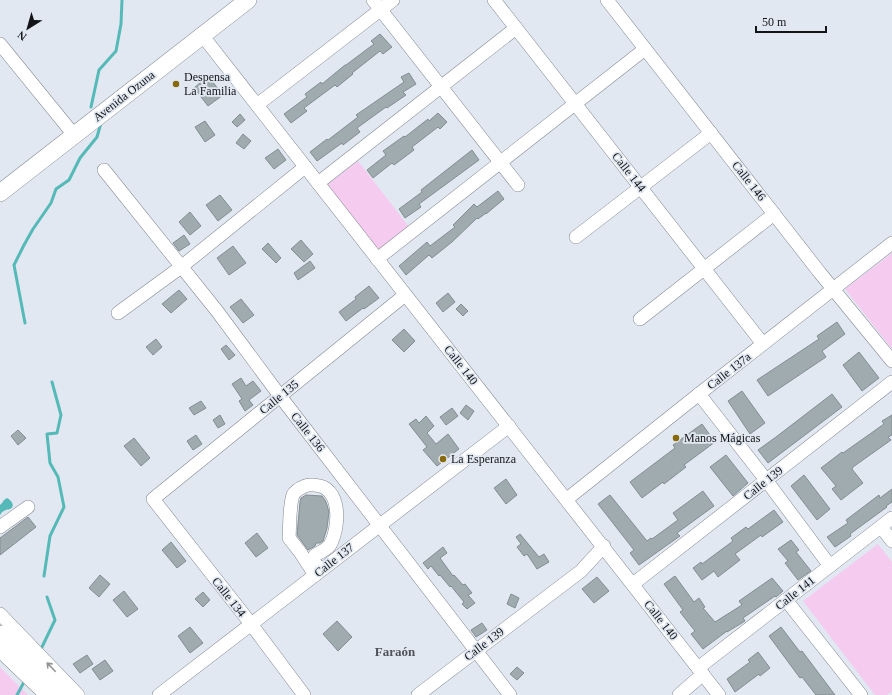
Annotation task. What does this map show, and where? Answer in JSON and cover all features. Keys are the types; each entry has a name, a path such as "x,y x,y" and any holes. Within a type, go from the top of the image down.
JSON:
{"highway":[{"path":"0,636 8,656 46,688 61,695"}],"main road":[{"name":"Avenida Ozuna","path":"0,193 248,0"}],"street":[{"path":"257,105 377,5 393,0"},
{"name":"Calle 144","path":"494,0 763,344"},
{"name":"Calle 146","path":"607,0 833,289 892,361"},
{"path":"377,5 518,185"},
{"path":"318,183 516,28"},
{"name":"Calle 140","path":"202,35 405,295 604,546 719,695"},
{"path":"0,44 74,135"},
{"path":"377,259 645,49"},
{"path":"576,237 711,133"},
{"path":"118,313 181,266 305,167"},
{"name":"Calle 136","path":"104,170 217,311 280,396 510,695"},
{"path":"640,319 774,214"},
{"name":"Calle 137a","path":"567,500 699,394 892,243"},
{"name":"Calle 135","path":"153,499 405,295"},
{"name":"Calle 139","path":"633,584 892,382"},
{"path":"699,394 830,566"},
{"name":"Calle 137","path":"159,695 509,426"},
{"path":"306,485 323,487 330,492 335,499 337,515 335,532 330,546 315,555 313,561 318,572 289,538 293,495 306,485"},
{"name":"Calle 134","path":"153,499 251,624 304,695"},
{"path":"0,527 28,507"},
{"name":"Calle 141","path":"679,695 700,671 786,600 892,518"},
{"path":"881,527 892,541"},
{"name":"Calle 139","path":"418,695 580,571 604,546"},
{"path":"786,600 861,695"},
{"path":"0,614 78,695"}],"shaded area":[{"path":"358,161 409,227 378,251 327,185"},
{"path":"892,253 892,349 845,289"},
{"path":"7,498 13,506 10,509 3,511 0,515 0,505"},
{"path":"878,544 892,562 892,691 887,695 875,695 803,601"},
{"path":"0,667 28,695 0,695"}],"building":[{"path":"380,34 392,47 383,54 380,51 337,87 335,85 304,108 307,111 291,123 284,114 307,97 305,94 321,82 322,84 374,44 371,41"},
{"path":"409,73 416,84 403,92 406,95 387,108 386,107 357,128 360,132 343,145 342,143 317,161 310,152 358,117 356,115 404,82 401,77"},
{"path":"208,76 223,95 208,106 194,88"},
{"path":"438,113 447,122 440,129 438,127 412,147 414,150 394,165 392,163 373,178 367,170 386,155 383,151 404,136 405,137 428,119 429,121"},
{"path":"240,114 245,120 237,127 232,122"},
{"path":"205,121 215,135 205,142 195,127"},
{"path":"243,134 251,141 244,149 236,143"},
{"path":"278,149 286,160 274,169 265,158"},
{"path":"472,150 479,160 419,204 421,207 405,218 399,209 422,192 421,190"},
{"path":"498,191 504,199 486,214 478,219 477,218 452,242 432,258 429,255 406,275 399,266 427,242 430,246 455,227 453,225 474,204 477,207"},
{"path":"220,195 232,210 218,221 206,205"},
{"path":"190,212 201,226 190,235 179,222"},
{"path":"184,235 190,244 179,251 173,243"},
{"path":"301,240 313,254 304,262 291,249"},
{"path":"268,243 281,258 276,263 262,249"},
{"path":"233,246 246,263 229,275 217,258"},
{"path":"310,261 315,268 298,280 294,273"},
{"path":"369,286 379,298 346,321 339,312 356,299 355,297"},
{"path":"179,290 187,299 171,313 162,304"},
{"path":"448,293 455,302 443,312 436,303"},
{"path":"241,299 254,315 243,323 230,307"},
{"path":"461,304 468,311 463,316 456,309"},
{"path":"837,322 845,334 822,351 826,357 768,396 757,380 819,339 817,336"},
{"path":"404,329 415,341 404,352 392,340"},
{"path":"156,339 162,347 153,355 146,347"},
{"path":"226,345 235,355 229,360 221,349"},
{"path":"859,352 879,378 862,391 843,365"},
{"path":"241,378 246,386 253,381 261,391 249,400 253,405 245,411 239,401 242,399 232,384"},
{"path":"742,391 765,423 750,434 728,401"},
{"path":"832,394 842,407 768,463 758,450"},
{"path":"201,401 206,408 194,415 189,408"},
{"path":"466,405 474,411 468,420 460,413"},
{"path":"452,408 458,416 446,425 440,417"},
{"path":"220,415 225,424 218,428 213,420"},
{"path":"892,415 892,435 888,437 891,440 853,467 852,469 863,483 841,500 832,489 836,486 821,468 884,424 882,421"},
{"path":"426,416 434,426 427,433 436,444 448,434 459,449 437,466 423,450 427,447 409,424 416,419 419,423"},
{"path":"702,424 715,442 684,465 686,467 664,484 663,482 642,498 630,482 675,448 673,445"},
{"path":"18,430 26,438 18,445 11,436"},
{"path":"196,435 202,444 193,450 187,441"},
{"path":"134,438 150,458 141,466 124,446"},
{"path":"726,455 748,483 733,496 710,467"},
{"path":"804,475 830,509 817,520 791,486"},
{"path":"506,479 517,495 506,504 494,488"},
{"path":"892,489 892,502 850,534 851,536 835,547 827,537 848,523 846,520 879,495 880,498"},
{"path":"703,491 714,506 677,533 680,536 639,565 630,553 634,550 598,504 610,495 647,541 678,520 673,513"},
{"path":"306,495 322,496 329,512 327,528 323,541 316,543 315,546 308,550 297,535 300,502 301,498"},
{"path":"774,510 783,522 762,537 761,535 735,554 740,560 718,577 714,571 702,580 693,568 701,562 702,564 733,541 731,538 746,527 748,529"},
{"path":"28,517 36,527 0,555 0,538"},
{"path":"257,533 268,548 256,557 245,543"},
{"path":"520,534 539,557 544,554 549,562 537,569 527,554 524,556 517,547 521,544 516,537"},
{"path":"791,540 799,550 796,552 811,571 798,580 785,563 788,561 778,549"},
{"path":"171,542 186,561 177,568 162,550"},
{"path":"443,547 447,553 440,558 453,576 454,575 463,585 465,584 472,593 468,595 475,603 467,609 462,604 464,602 451,586 450,587 440,575 439,576 431,566 428,569 423,563"},
{"path":"100,575 110,584 99,597 89,588"},
{"path":"675,576 694,602 699,598 705,607 703,608 715,622 742,605 739,601 772,578 783,591 743,618 745,621 727,631 703,649 691,634 695,631 680,612 683,610 664,584"},
{"path":"597,577 609,591 594,603 582,589"},
{"path":"124,591 138,609 127,617 113,600"},
{"path":"203,592 210,600 203,607 195,599"},
{"path":"511,594 519,598 515,608 507,604"},
{"path":"337,621 352,637 338,651 323,634"},
{"path":"482,623 487,630 476,637 471,630"},
{"path":"190,627 203,643 190,653 178,636"},
{"path":"781,627 800,652 802,651 835,695 816,695 802,677 800,678 769,636"},
{"path":"758,652 770,668 760,676 759,674 735,692 727,679 750,662 748,660"},
{"path":"87,655 93,664 80,673 73,664"},
{"path":"105,660 113,671 100,680 92,669"},
{"path":"517,667 524,673 517,680 510,674"}],"waterway":[{"path":"91,107 99,70 116,51 121,24 122,0"},
{"path":"25,323 14,265 33,229 51,203 56,189 69,180 80,158 97,137 101,123"},
{"path":"44,576 50,536 64,507 58,477 50,463 47,434 57,433 61,415 52,382"},
{"path":"41,649 55,620 47,597"},
{"path":"17,695 24,682"}],"place":[{"name":"Despensa La Familia","path":"176,84"},
{"name":"Manos Mágicas","path":"676,438"},
{"name":"La Esperanza","path":"443,459"}],"district":[{"name":"Faraón","path":"395,651"}]}
